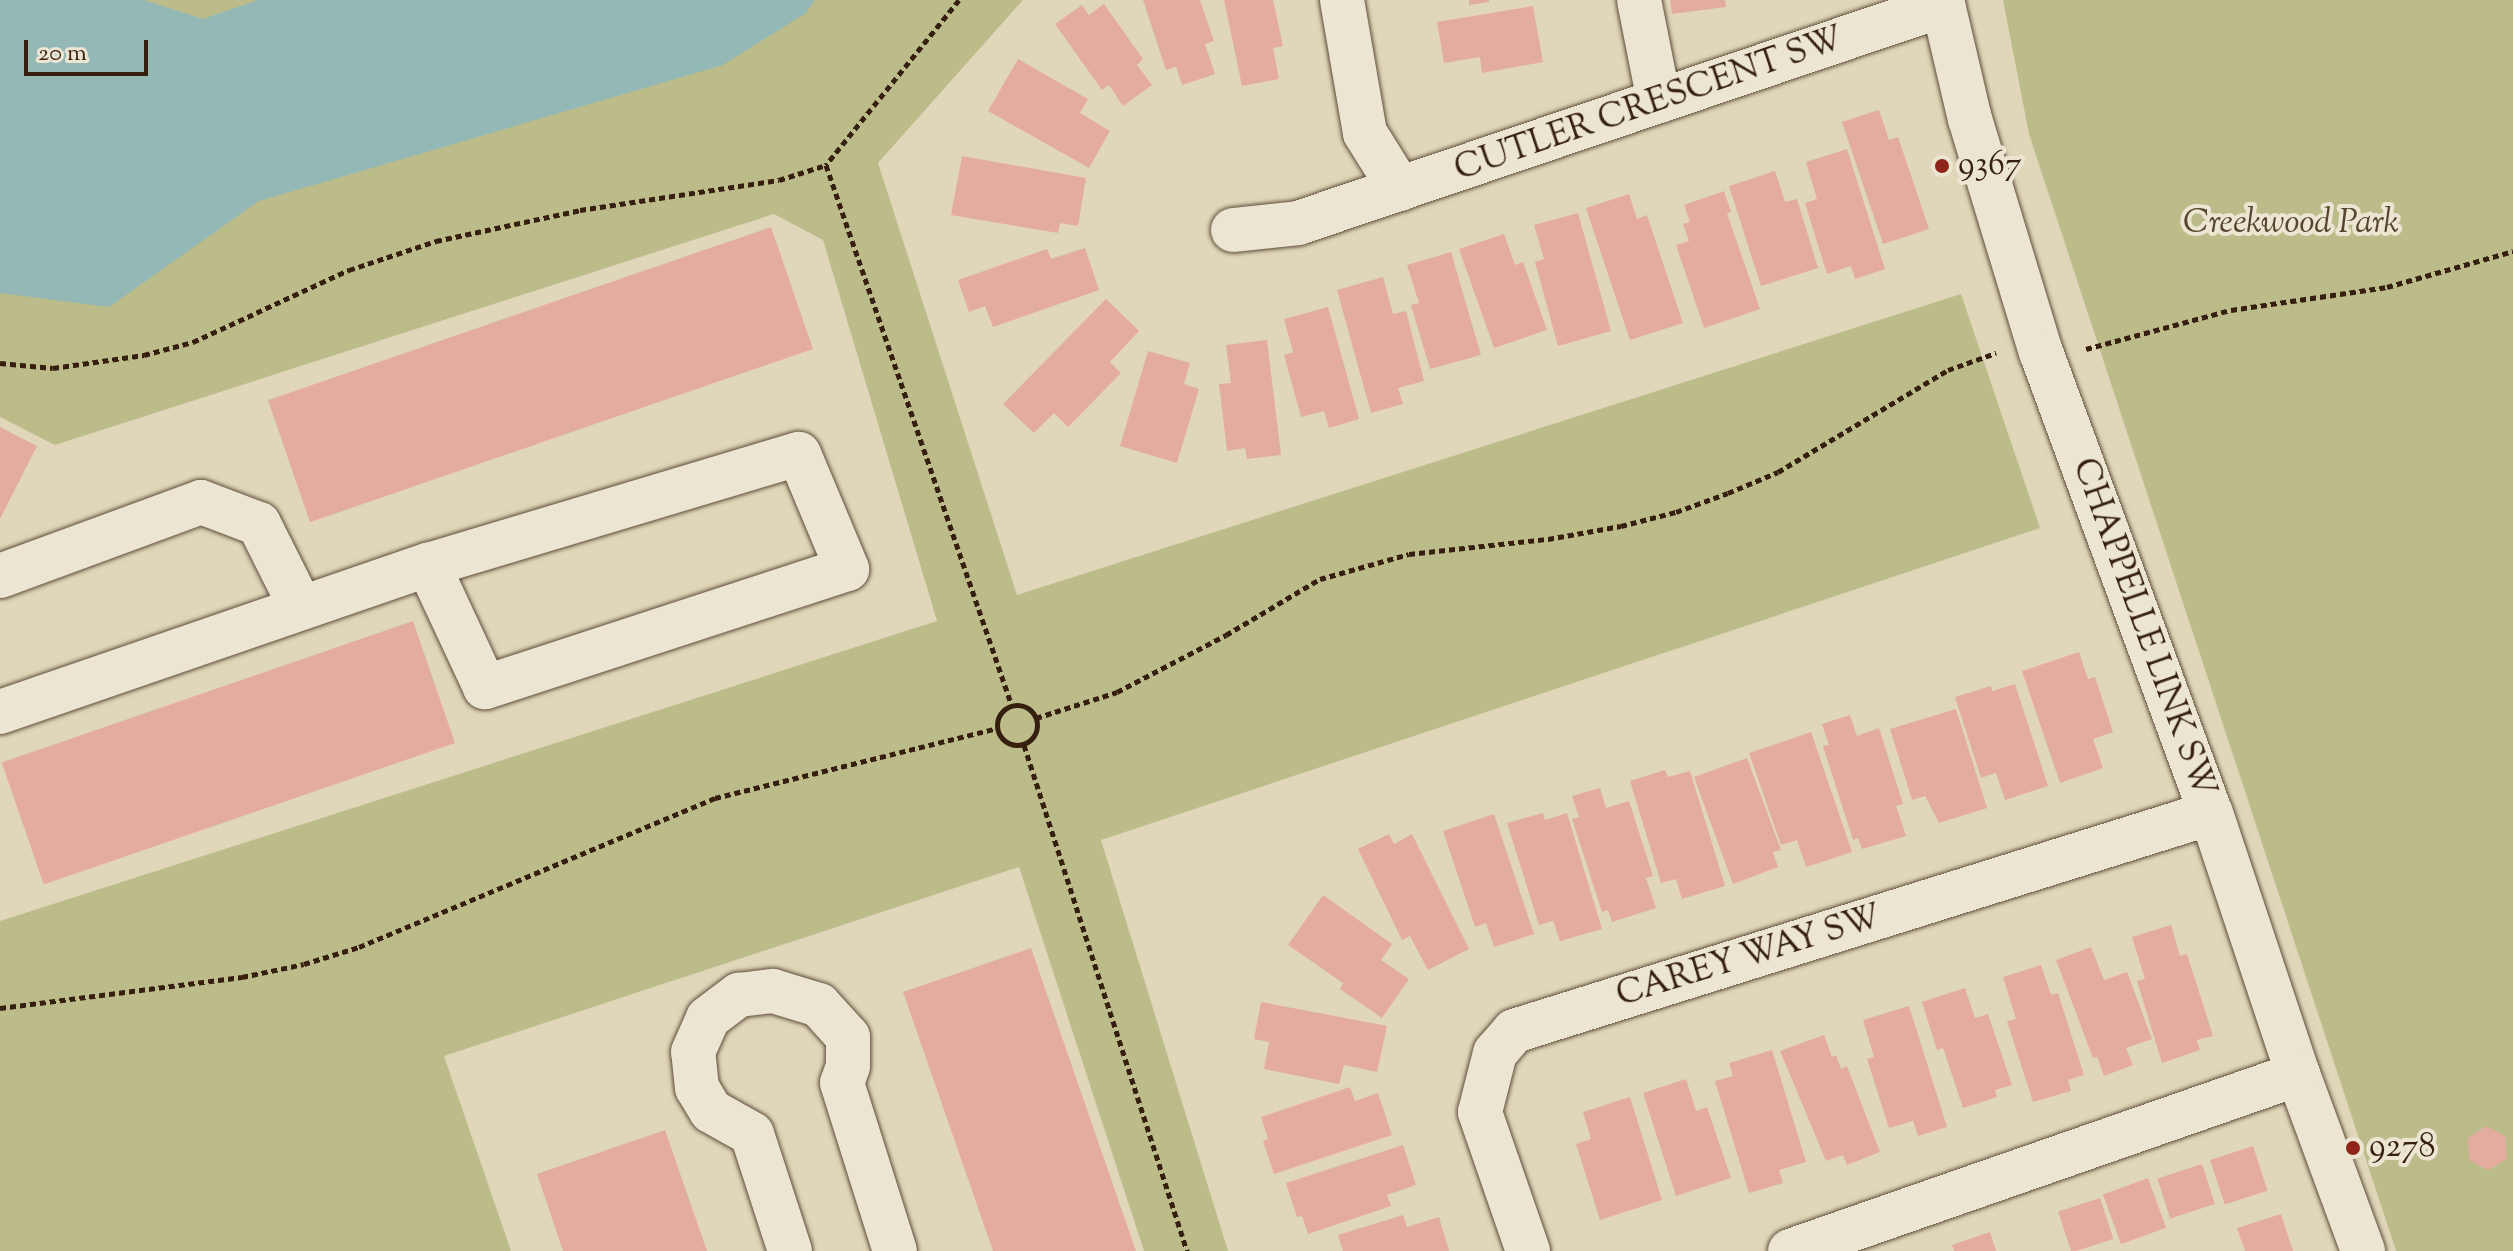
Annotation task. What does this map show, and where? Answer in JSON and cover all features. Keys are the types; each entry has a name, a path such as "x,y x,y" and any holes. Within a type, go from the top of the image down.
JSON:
{"street":[{"path":"1342,0 1365,133 1400,189"},
{"path":"1639,0 1659,101"},
{"name":"CUTLER CRESCENT SW","path":"1233,230 1298,223 1942,2"},
{"name":"CHAPPELLE LINK SW","path":"1942,2 1970,119 2041,352 2211,813 2298,1074 2363,1251"},
{"path":"0,712 428,565 799,454 847,569 485,687 428,565"},
{"path":"0,576 201,502 259,524 301,608"},
{"name":"CAREY WAY SW","path":"1528,1251 1480,1112 1495,1053 1514,1031 2211,813"},
{"path":"790,1251 752,1134 711,1111 697,1088 693,1052 708,1018 739,995 773,991 819,1005 848,1037 848,1066 842,1083 895,1251"},
{"path":"1790,1251 2298,1074"}],"path":[{"path":"0,363 53,368 144,355 193,342 349,270 436,241 580,210 779,180 826,165 959,0"},
{"path":"826,165 1012,706"},
{"path":"2082,350 2231,310 2387,287 2513,251"},
{"path":"1036,718 1117,692 1226,635 1320,579 1409,554 1548,539 1621,526 1676,512 1728,493 1778,472 1948,370 2000,351"},
{"path":"1012,706 1025,707 1036,718 1036,733 1024,745 1005,741 997,728 1001,712 1012,706"},
{"path":"0,1008 242,977 304,964 359,947 715,798 997,728"},
{"path":"1024,745 1187,1251"}],"green space":[{"path":"0,0 1023,0 878,163 1017,595 1961,294 2040,528 1101,840 1228,1251 1144,1251 1019,867 444,1056 511,1251 0,1251 0,921 937,621 823,240 774,214 55,445 0,417"},
{"name":"Creekwood Park","path":"2003,0 2513,0 2513,1251 2396,1251 2029,134"}],"water":[{"path":"0,0 144,0 203,19 258,0 815,0 806,13 723,65 259,201 109,307 0,293"}],"building":[{"path":"1143,0 1200,0 1214,41 1205,44 1215,74 1182,85 1176,67 1166,70"},
{"path":"1224,0 1273,0 1283,46 1273,48 1279,79 1242,86"},
{"path":"1469,0 1489,0 1489,2 1469,5"},
{"path":"1670,0 1725,0 1726,7 1672,14"},
{"path":"1104,4 1143,59 1137,65 1152,85 1123,106 1109,85 1102,90 1055,24 1082,5 1089,15"},
{"path":"1533,6 1543,62 1482,73 1480,57 1444,63 1437,22"},
{"path":"1018,59 1088,99 1080,113 1110,131 1089,168 988,111"},
{"path":"1879,110 1889,140 1898,137 1929,229 1883,244 1842,122"},
{"path":"1847,149 1885,269 1855,279 1851,266 1827,274 1805,203 1817,199 1806,162"},
{"path":"962,156 1086,178 1078,226 1060,223 1058,233 951,215"},
{"path":"1775,171 1785,202 1797,199 1818,268 1761,286 1729,186"},
{"path":"1724,191 1731,212 1727,213 1760,309 1704,328 1676,245 1689,241 1683,224 1690,222 1684,205"},
{"path":"1629,194 1637,219 1647,215 1683,323 1630,340 1586,208"},
{"path":"1578,213 1611,331 1558,346 1535,262 1544,259 1534,225"},
{"path":"771,227 813,349 310,522 268,400"},
{"path":"1504,234 1515,265 1523,262 1547,330 1494,348 1459,249"},
{"path":"1085,248 1099,290 993,327 985,306 969,312 958,280 1047,249 1051,259"},
{"path":"1451,252 1481,355 1430,369 1411,305 1419,303 1407,265"},
{"path":"1383,277 1393,314 1406,311 1424,381 1398,388 1403,404 1371,413 1337,290"},
{"path":"1106,299 1139,331 1110,362 1121,373 1068,427 1054,413 1034,433 1003,404"},
{"path":"1328,307 1359,419 1329,428 1324,411 1301,417 1284,355 1293,352 1284,319"},
{"path":"1267,340 1281,455 1247,459 1245,448 1227,451 1219,384 1231,383 1226,345"},
{"path":"1148,351 1190,363 1184,384 1199,389 1177,463 1120,446"},
{"path":"0,427 37,446 0,519"},
{"path":"413,621 455,743 44,885 2,763"},
{"path":"2079,652 2088,679 2095,677 2113,732 2093,739 2103,768 2060,783 2022,671"},
{"path":"2015,684 2048,786 2005,800 1996,773 1981,778 1955,697 1991,686 1992,691"},
{"path":"1956,709 1987,808 1939,823 1925,796 1912,800 1890,729"},
{"path":"1850,715 1857,736 1879,728 1903,804 1896,806 1906,836 1862,849 1858,838 1853,840 1823,746 1829,745 1822,724"},
{"path":"1811,732 1852,852 1806,867 1797,840 1781,845 1749,753"},
{"path":"1747,758 1781,850 1773,852 1778,867 1733,884 1694,777"},
{"path":"1665,770 1668,777 1690,771 1725,886 1682,899 1676,879 1661,883 1630,781"},
{"path":"1600,788 1606,808 1629,801 1653,876 1646,878 1656,908 1612,922 1608,910 1602,912 1572,819 1579,817 1572,796"},
{"path":"1543,813 1545,820 1567,813 1602,929 1560,941 1553,921 1539,925 1507,823"},
{"path":"1494,814 1534,934 1494,947 1486,923 1475,927 1443,831"},
{"path":"1389,834 1394,844 1412,834 1469,949 1428,970 1410,936 1402,940 1358,849"},
{"path":"1323,895 1392,944 1381,960 1409,979 1382,1018 1340,989 1343,983 1288,945"},
{"path":"2171,925 2180,956 2187,954 2213,1036 2197,1040 2200,1050 2162,1063 2137,981 2145,979 2132,937"},
{"path":"2091,947 2104,980 2127,972 2152,1039 2126,1048 2133,1065 2104,1076 2097,1057 2093,1058 2056,960"},
{"path":"1031,948 1136,1251 993,1251 903,992"},
{"path":"2041,965 2051,995 2058,993 2084,1075 2068,1080 2071,1091 2033,1102 2007,1021 2016,1019 2003,977"},
{"path":"1965,988 1975,1018 1988,1014 2012,1085 1995,1090 1997,1097 1963,1108 1943,1048 1937,1050 1922,1002"},
{"path":"1261,1002 1387,1026 1377,1072 1344,1065 1339,1084 1264,1069 1269,1042 1254,1039"},
{"path":"1909,1006 1947,1127 1918,1136 1913,1121 1889,1128 1867,1059 1874,1057 1863,1020"},
{"path":"1824,1035 1832,1057 1836,1055 1841,1069 1847,1066 1880,1152 1847,1165 1843,1155 1826,1161 1780,1051"},
{"path":"1772,1050 1806,1162 1779,1170 1783,1183 1749,1193 1715,1081 1733,1076 1729,1063"},
{"path":"1686,1079 1696,1111 1707,1107 1731,1178 1676,1196 1643,1093"},
{"path":"1350,1087 1355,1101 1378,1093 1392,1135 1274,1174 1263,1141 1268,1139 1261,1117"},
{"path":"1630,1097 1662,1200 1600,1220 1576,1144 1591,1139 1583,1112"},
{"path":"2486,1126 2505,1136 2507,1159 2488,1170 2469,1160 2468,1138"},
{"path":"665,1130 707,1251 563,1251 537,1174"},
{"path":"1403,1145 1416,1185 1387,1195 1391,1206 1308,1234 1302,1216 1297,1217 1286,1183"},
{"path":"2253,1146 2268,1191 2225,1205 2210,1160"},
{"path":"2202,1164 2215,1204 2170,1218 2157,1179"},
{"path":"2148,1178 2166,1228 2121,1244 2103,1194"},
{"path":"2100,1198 2113,1239 2071,1251 2058,1212"},
{"path":"2281,1214 2293,1251 2245,1251 2237,1228"},
{"path":"1403,1215 1407,1227 1439,1217 1449,1251 1343,1251 1338,1235"},
{"path":"1990,1232 1996,1251 1954,1251 1952,1245"}],"place":[{"name":"9367","path":"1942,166"},
{"name":"9278","path":"2353,1148"}]}
